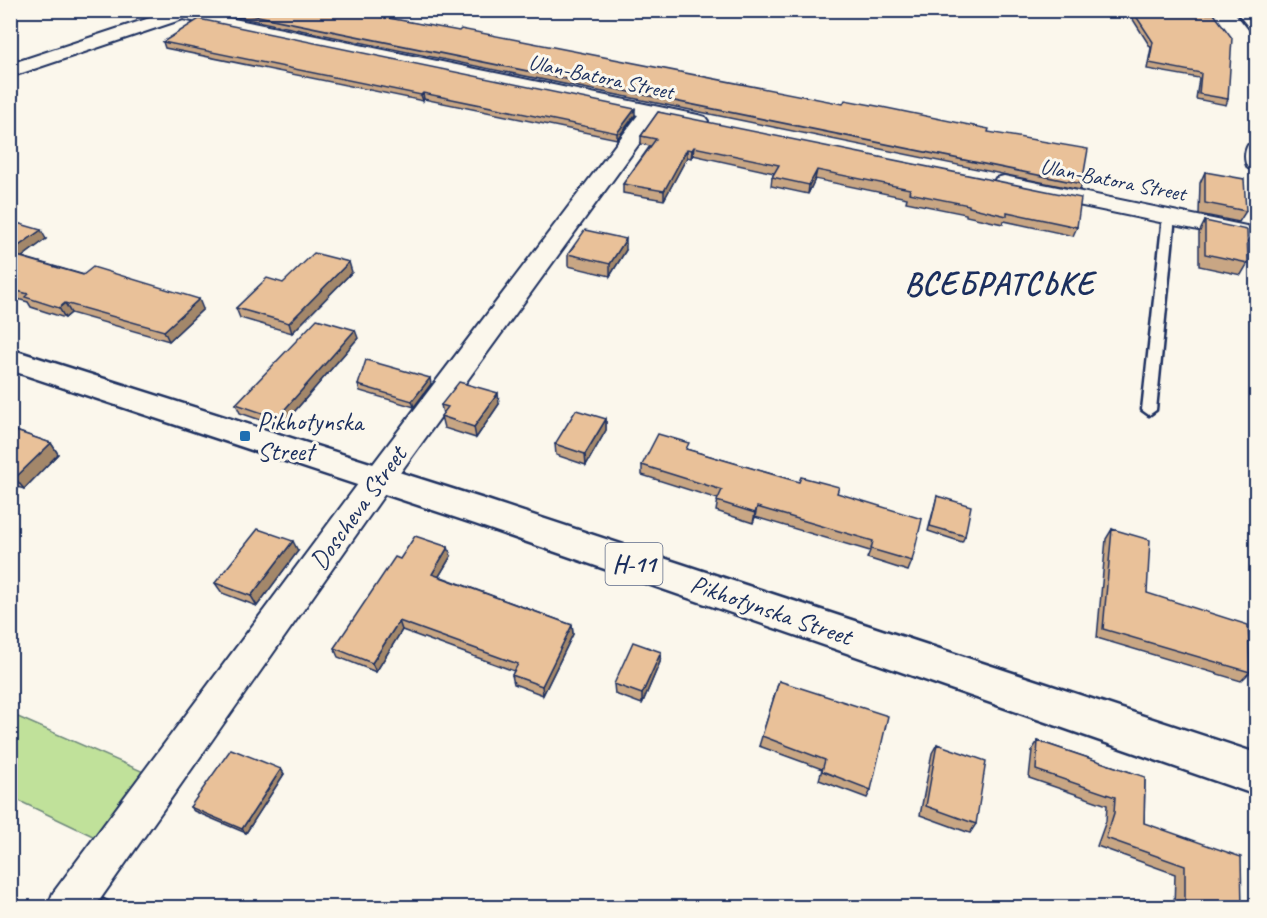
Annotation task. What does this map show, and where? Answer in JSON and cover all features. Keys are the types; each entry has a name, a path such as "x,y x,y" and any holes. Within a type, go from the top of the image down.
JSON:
{"main road":[{"name":"Pikhotynska Street","path":"10,359 499,518 1257,774"}],"street":[{"path":"1243,10 1257,25"},
{"path":"10,71 188,12"},
{"name":"Ulan-Batora Street","path":"188,12 722,126"},
{"name":"Doscheva Street","path":"68,908 378,480 651,112"},
{"path":"1257,150 1257,163"},
{"name":"Ulan-Batora Street","path":"980,178 1257,235"}],"lane":[{"path":"1149,410 1169,216"}],"green space":[{"path":"11,714 146,773 97,838 11,797"}],"building":[{"path":"228,10 345,10 459,31 461,29 843,104 845,100 877,106 989,129 988,132 1088,149 1082,184"},
{"path":"1132,10 1192,10 1194,14 1214,14 1232,38 1228,99 1199,94 1201,73 1149,63 1153,42"},
{"path":"199,19 635,109 617,133 163,42"},
{"path":"658,112 1081,198 1077,227 1007,212 1007,216 969,207 969,205 909,193 910,189 817,170 809,185 772,177 779,165 694,147 692,150 687,149 664,191 623,184 656,139 641,136"},
{"path":"1205,172 1244,179 1246,211 1205,203"},
{"path":"10,221 41,230 10,252"},
{"path":"1205,221 1247,230 1248,263 1205,254"},
{"path":"585,230 626,239 610,264 568,254"},
{"path":"314,253 349,262 289,323 236,308 267,278 283,283"},
{"path":"10,254 83,275 93,267 199,299 164,331 65,303 59,308 25,297 28,294 10,289"},
{"path":"317,319 355,330 277,418 236,404"},
{"path":"366,360 430,378 412,401 358,385"},
{"path":"459,382 498,393 474,427 441,416 448,407 441,405"},
{"path":"576,410 606,419 585,454 555,444"},
{"path":"10,429 51,443 15,478 10,477"},
{"path":"658,434 689,443 686,449 799,482 801,477 839,487 837,493 922,519 912,561 871,549 873,541 757,507 755,513 717,501 722,490 642,465"},
{"path":"937,496 971,506 965,536 930,526"},
{"path":"258,529 293,541 251,596 215,583"},
{"path":"1112,529 1150,540 1147,593 1248,625 1250,672 1103,629"},
{"path":"415,536 448,547 432,574 572,625 542,686 512,675 518,664 399,621 372,663 334,648 395,557 400,559"},
{"path":"633,642 661,652 642,694 614,684"},
{"path":"779,681 888,716 871,790 822,771 825,760 762,736"},
{"path":"1038,741 1145,777 1144,823 1241,857 1242,908 1185,908 1185,866 1106,838 1114,813 1115,797 1036,770"},
{"path":"937,744 986,761 976,824 926,806"},
{"path":"231,749 281,769 242,829 190,807"},
{"path":"103,898 122,908 97,908"}],"place":[{"name":"Pikhotynska Street","path":"245,436"}],"district":[{"name":"ВСЕБРАТСЬКЕ","path":"1000,283"}]}
